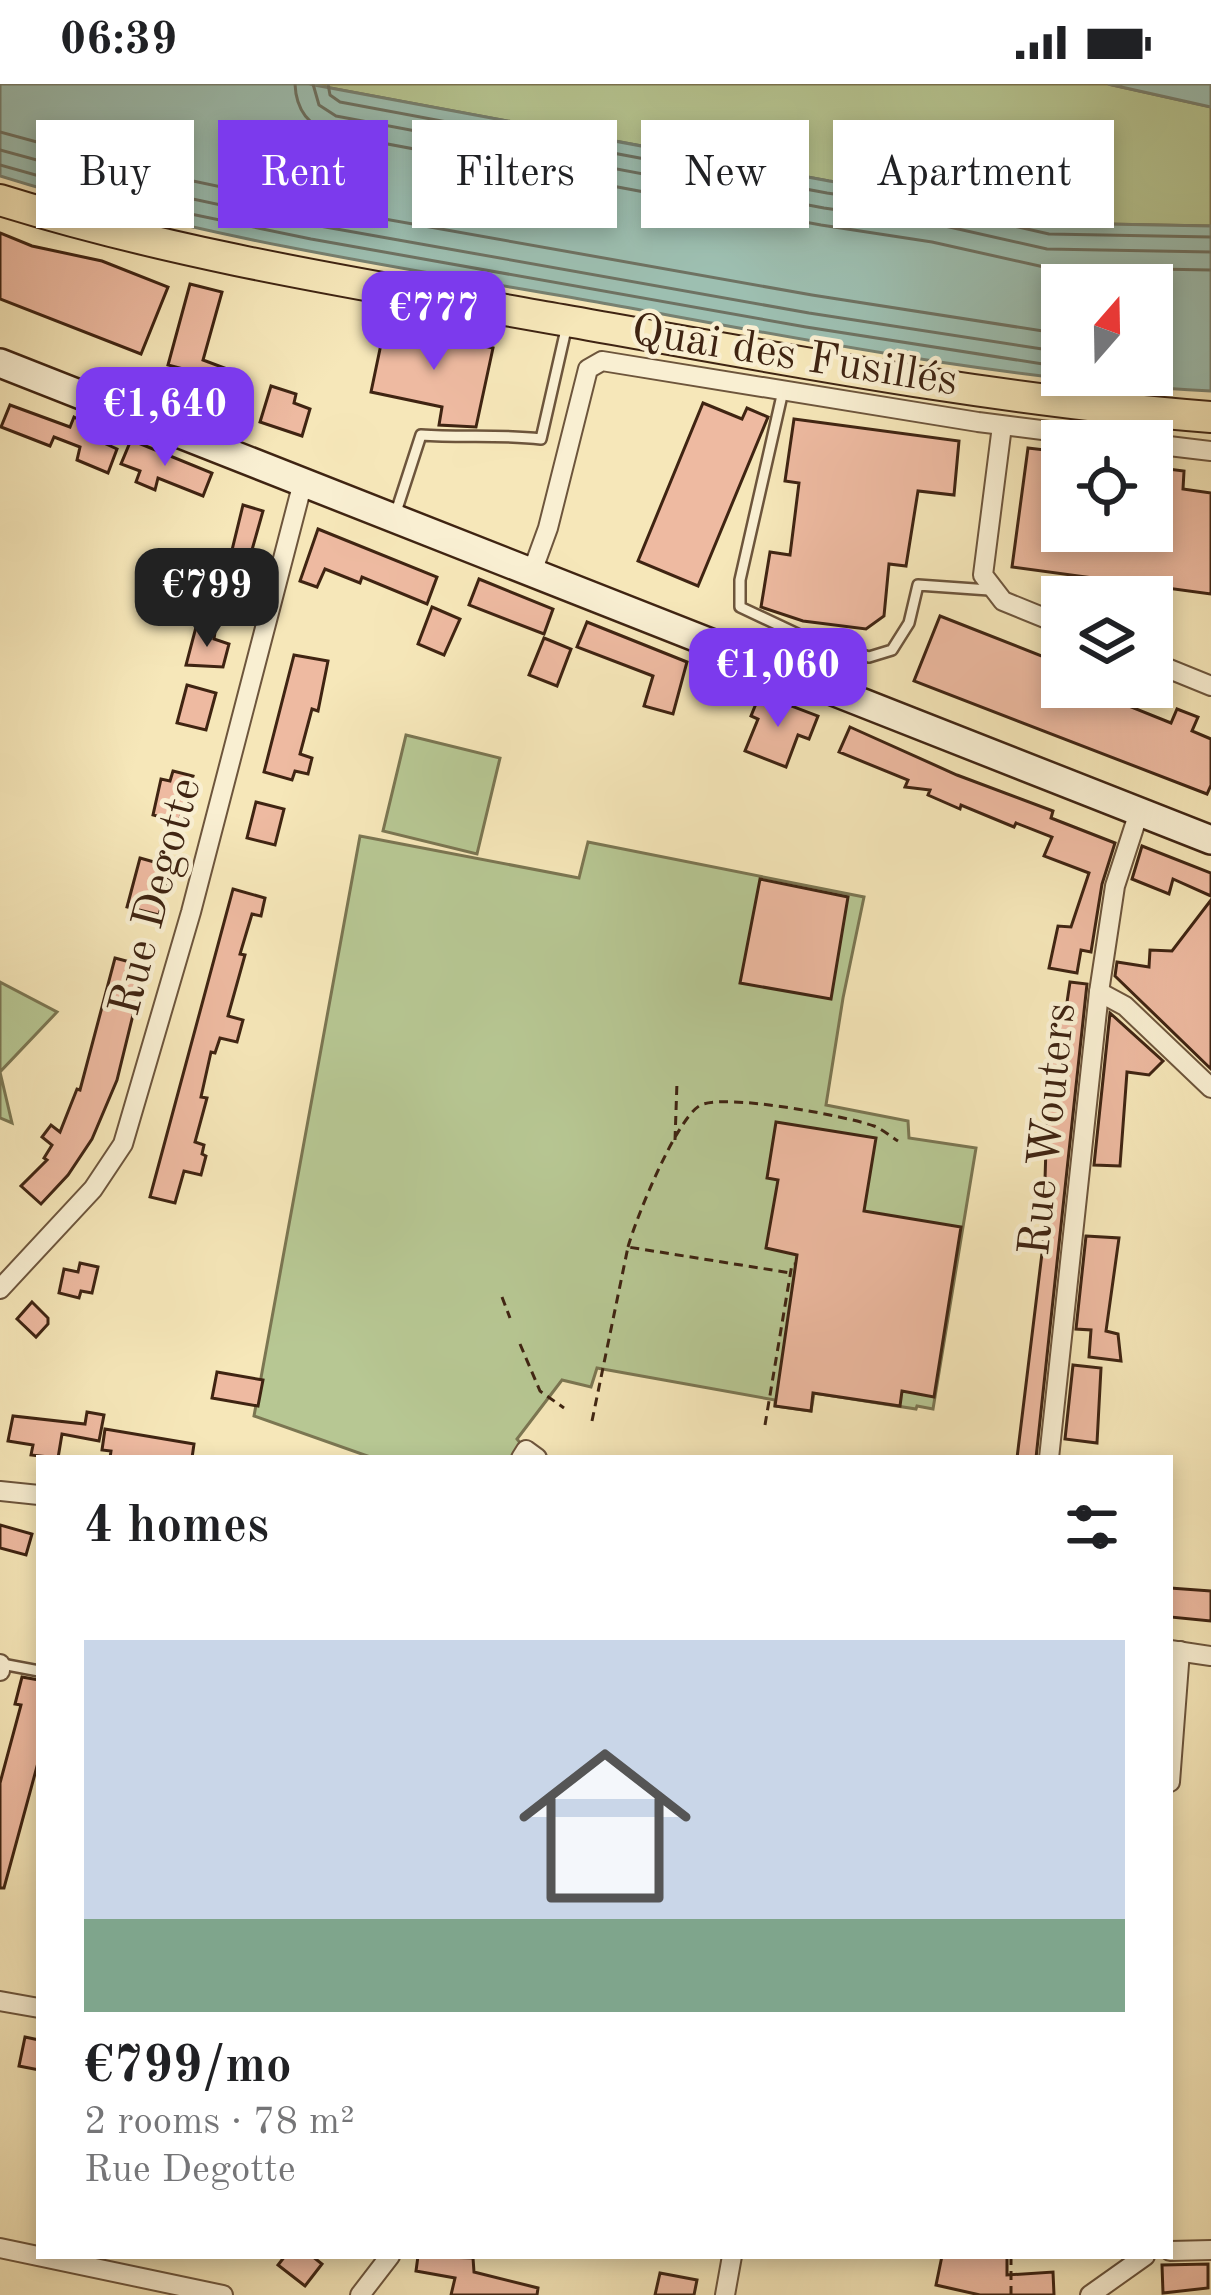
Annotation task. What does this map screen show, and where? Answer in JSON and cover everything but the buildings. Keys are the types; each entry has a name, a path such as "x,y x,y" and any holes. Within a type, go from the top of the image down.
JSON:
{"main road":[{"path":"0,200 130,237 250,264 568,321 961,390 1211,417"},
{"path":"0,362 1211,841"}],"street":[{"name":"Quai des Fusillés","path":"532,572 588,368 602,361 1041,431"},
{"path":"1002,426 983,575 1003,601 1041,616"},
{"path":"1173,446 1211,451"},
{"name":"Rue Degotte","path":"0,1289 92,1189 123,1144 185,934 302,482"},
{"path":"1173,671 1211,686"},
{"name":"Rue Wouters","path":"1049,1455 1099,992 1115,886 1139,812"},
{"path":"1099,992 1125,1006 1211,1088"},
{"path":"0,1491 36,1495"},
{"path":"1173,1703 1175,1651 1211,1656"},
{"path":"0,2000 36,2007"},
{"path":"0,2248 36,2253"},
{"path":"1173,2251 1211,2250"},
{"path":"360,2295 388,2259"},
{"path":"725,2295 731,2259"},
{"path":"1090,2295 1141,2259"},
{"path":"83,2260 223,2295"}],"lane":[{"path":"394,517 421,434 541,439 568,321"},
{"path":"783,391 740,580 740,607 804,637 869,657 892,650 910,623 918,585 995,590"},
{"path":"790,675 804,637"},
{"path":"1,1666 36,1671"}],"path":[{"path":"675,1142 677,1082"},
{"path":"592,1420 638,1211 687,1117 713,1100 808,1110 875,1127 898,1141"},
{"path":"628,1247 790,1273"},
{"path":"765,1425 795,1264"},
{"path":"502,1297 510,1318"},
{"path":"520,1344 539,1391 565,1408"},
{"path":"1011,2259 1011,2295"}],"green space":[{"path":"309,84 1108,84 1211,107 1211,226 1114,224 1114,120 833,120 833,182 809,177 809,120 641,120 641,146 617,141 617,120 502,120"},
{"path":"406,735 500,758 477,854 383,831"},
{"path":"360,836 579,878 588,842 864,897 826,1105 908,1121 909,1138 976,1148 933,1409 814,1393 811,1411 775,1406 775,1400 597,1368 591,1387 562,1380 517,1439 526,1450 523,1455 364,1455 254,1416"},
{"path":"0,982 57,1012 0,1072"},
{"path":"0,1072 12,1123 0,1118"}],"water":[{"path":"0,84 309,84 502,120 412,120 412,228 617,228 617,141 641,146 641,228 809,228 809,177 833,182 833,228 1211,226 1211,391 1173,389 1173,264 1041,264 1041,376 372,263 194,227 194,120 36,120 36,186 0,176"},
{"path":"1108,84 1211,84 1211,107"}]}
